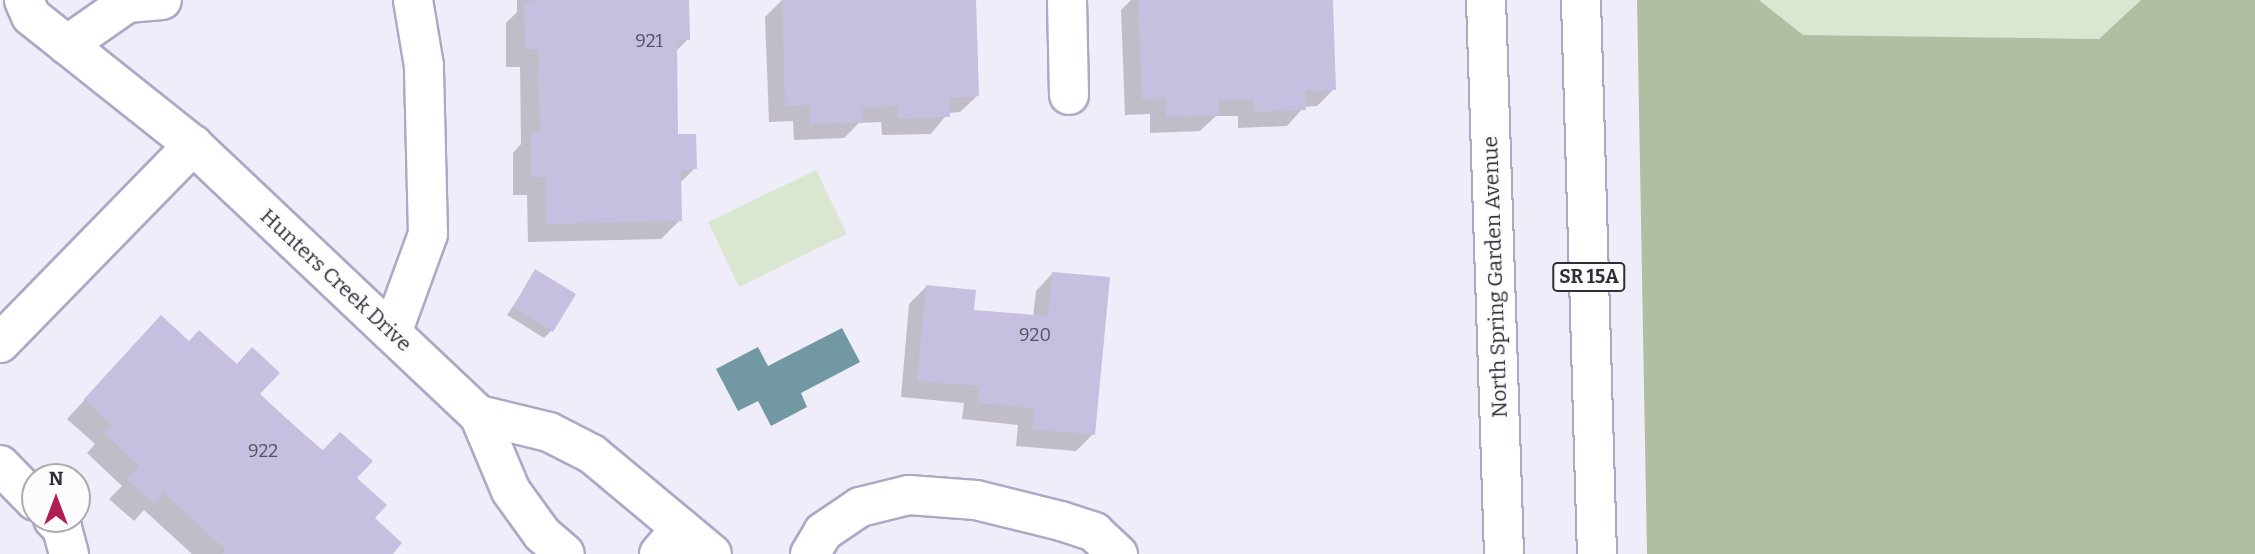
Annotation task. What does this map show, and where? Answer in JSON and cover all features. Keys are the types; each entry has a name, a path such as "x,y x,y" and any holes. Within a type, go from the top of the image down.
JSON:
{"main road":[{"name":"Hunters Creek Drive","path":"24,0 31,16 193,145 479,415 512,491 542,534 565,554"},
{"path":"67,45 127,3 162,0"},
{"path":"392,333 428,234 424,66 413,0"},
{"path":"1067,0 1069,95"},
{"name":"North Spring Garden Avenue","path":"1486,0 1507,547"},
{"name":"SR 15A","path":"1580,0 1597,554"},
{"path":"0,344 193,145"},
{"name":"Hunters Creek Drive","path":"479,415 549,432 592,454 670,541 712,554"},
{"path":"0,465 21,487"},
{"path":"810,554 823,532 860,508 909,495 976,500 1061,521 1094,532 1118,554"},
{"path":"63,533 69,554"}],"green space":[{"path":"1637,0 1759,0 1803,35 2099,39 2141,0 2255,0 2255,554 1647,554"},
{"path":"1759,0 2141,0 2099,39 1803,35"},
{"path":"816,170 847,234 739,287 708,222"}],"water":[{"path":"842,328 860,362 801,393 807,407 771,426 758,401 738,411 716,369 758,347 768,366"}],"building":[{"path":"535,0 689,0 690,40 677,40 678,134 696,134 697,169 681,170 682,221 546,224 545,177 531,177 531,132 540,131 538,49 525,49 524,3"},
{"path":"782,0 976,0 979,96 949,98 950,117 898,119 898,106 862,107 863,122 810,124 810,105 785,106"},
{"path":"1138,0 1333,0 1336,90 1305,91 1306,110 1254,112 1254,99 1218,100 1219,115 1166,117 1166,98 1142,99"},
{"path":"535,269 576,294 553,332 513,307"},
{"path":"1052,272 1110,277 1095,435 1032,429 1034,408 978,403 980,386 917,381 926,285 976,290 974,310 1048,316"},
{"path":"161,315 189,341 199,330 237,364 252,347 280,373 260,394 322,451 340,432 373,461 357,478 387,505 375,518 402,543 393,554 222,554 226,550 164,493 154,504 127,479 139,466 104,433 112,425 84,399"}]}
